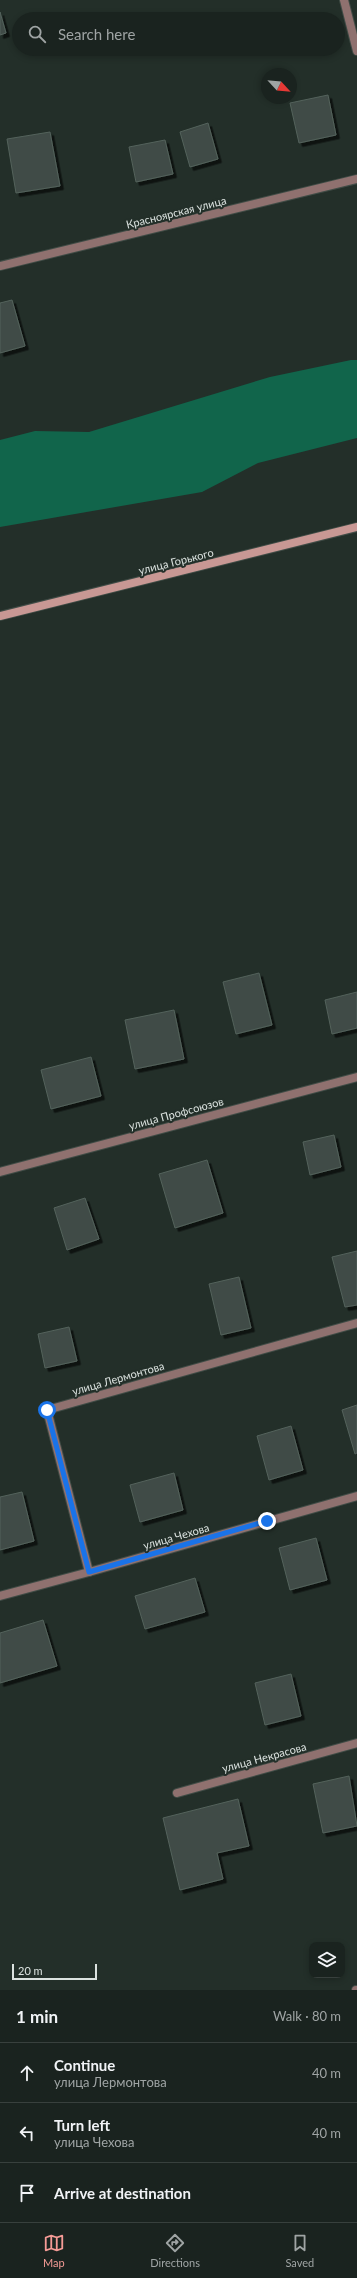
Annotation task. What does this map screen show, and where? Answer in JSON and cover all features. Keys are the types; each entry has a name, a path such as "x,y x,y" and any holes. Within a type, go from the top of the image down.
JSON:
{"street":[{"path":"344,0 357,51"},
{"name":"Красноярская улица","path":"0,266 357,179"},
{"name":"улица Горького","path":"0,616 357,527"},
{"name":"улица Профсоюзов","path":"0,1172 357,1077"},
{"name":"улица Лермонтова","path":"89,1572 47,1410 357,1323"},
{"name":"улица Чехова","path":"0,1596 357,1496"},
{"name":"улица Некрасова","path":"178,1793 357,1743"}],"green space":[{"path":"357,360 357,438 258,463 202,492 0,527 0,440 35,431 89,432 270,377"}],"building":[{"path":"0,12 6,33 0,35"},
{"path":"328,95 336,135 299,143 290,104 297,104 297,102"},
{"path":"208,123 218,159 190,167 180,132"},
{"path":"50,132 60,186 16,193 7,139"},
{"path":"165,140 173,174 136,182 129,147"},
{"path":"12,300 25,346 0,353 0,303"},
{"path":"259,973 272,1025 236,1034 223,982"},
{"path":"357,992 357,1028 332,1034 325,1000"},
{"path":"174,1010 184,1059 135,1069 125,1020"},
{"path":"91,1057 101,1096 51,1109 41,1070"},
{"path":"334,1135 341,1167 310,1175 303,1142"},
{"path":"207,1160 223,1213 175,1228 159,1174"},
{"path":"85,1198 99,1239 67,1250 54,1208"},
{"path":"357,1251 357,1305 345,1307 332,1257"},
{"path":"239,1277 251,1328 221,1335 209,1284"},
{"path":"69,1327 77,1361 45,1368 38,1334"},
{"path":"357,1405 357,1453 355,1454 342,1410"},
{"path":"291,1426 303,1470 269,1480 257,1436"},
{"path":"174,1473 183,1510 140,1522 130,1485"},
{"path":"22,1492 34,1541 0,1550 0,1497"},
{"path":"316,1538 327,1580 290,1590 279,1548"},
{"path":"195,1578 205,1612 145,1629 135,1596"},
{"path":"43,1620 57,1666 0,1683 0,1633"},
{"path":"291,1674 301,1716 265,1725 255,1683"},
{"path":"349,1776 357,1826 323,1833 313,1784"},
{"path":"238,1799 249,1846 217,1853 223,1879 180,1890 163,1818"}],"route":[{"path":"47,1410 89,1572 267,1521"}]}
